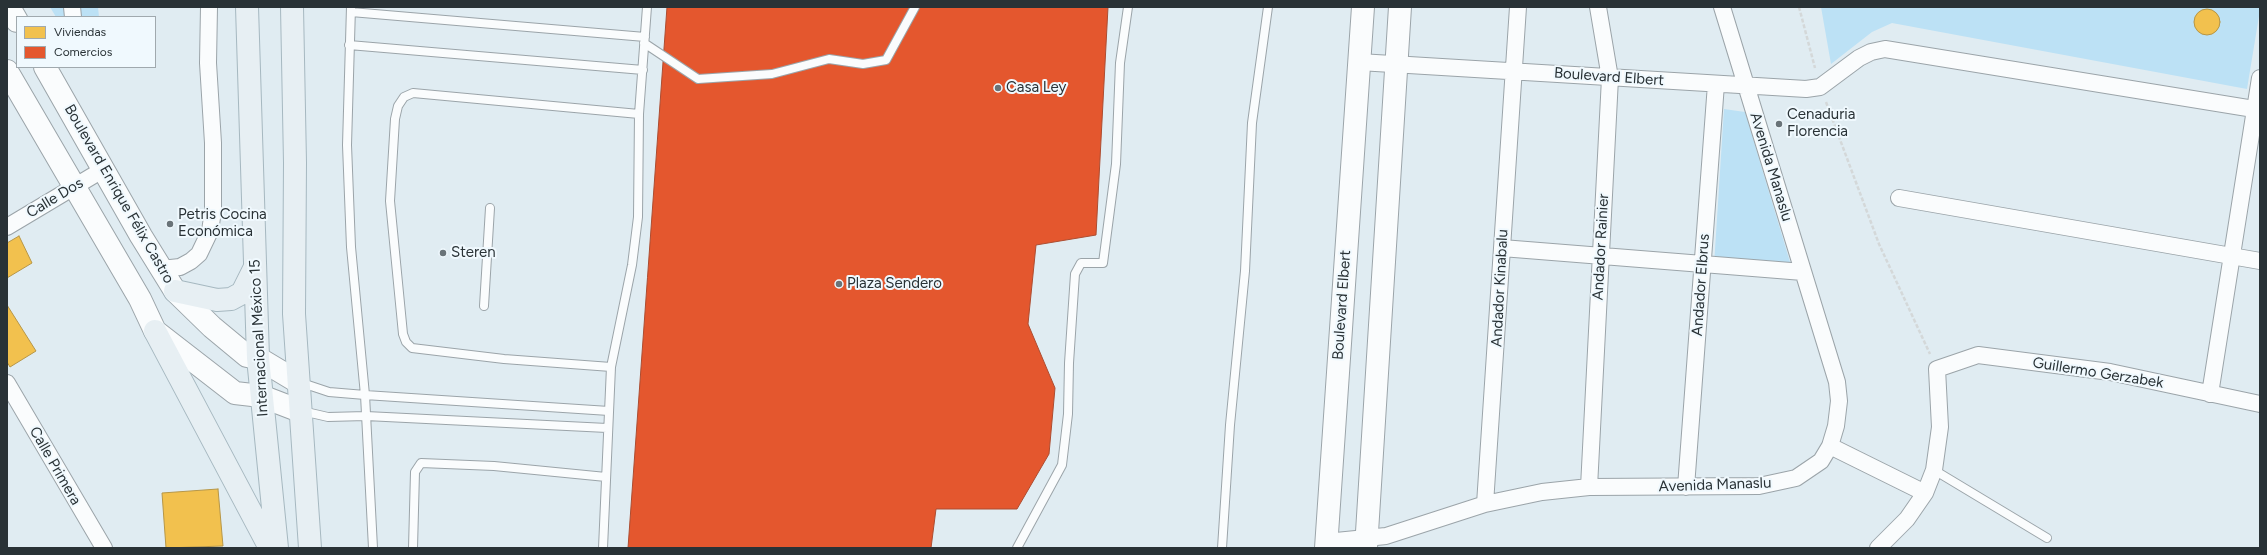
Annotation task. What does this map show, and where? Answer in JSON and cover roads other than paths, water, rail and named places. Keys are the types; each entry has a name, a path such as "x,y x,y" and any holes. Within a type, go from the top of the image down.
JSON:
{"main road":[{"name":"Internacional México 15","path":"247,7 258,358 277,548"},
{"path":"292,7 295,163 294,314 310,548"},
{"path":"175,291 217,300 231,299 242,293 255,266"},
{"path":"156,331 270,548"}],"street":[{"path":"9,7 16,19"},
{"path":"161,269 180,267 191,261 199,254 210,231 213,211 213,143 208,64 209,7"},
{"name":"Boulevard Elbert","path":"1326,545 1363,7"},
{"path":"1367,543 1400,7"},
{"name":"Andador Kinabalu","path":"1485,504 1512,71 1518,7"},
{"name":"Andador Rainier","path":"1589,487 1610,78 1598,7"},
{"name":"Avenida Manaslu","path":"1326,545 1367,543 1485,504 1542,492 1589,487 1759,486 1796,478 1822,461 1830,446 1836,426 1839,401 1837,382 1722,7"},
{"name":"Boulevard Elbert","path":"1359,62 1806,89 1820,87 1859,58 1871,52 1885,49 2258,109"},
{"name":"Boulevard Enrique Félix Castro","path":"48,68 104,169 175,291 212,327 248,356 258,358 298,382"},
{"path":"7,71 140,299 156,331 235,393 261,396 300,410"},
{"path":"2210,394 2232,256 2258,109 2260,78"},
{"name":"Andador Elbrus","path":"1686,487 1716,84"},
{"name":"Calle Dos","path":"7,227 104,169"},
{"path":"1898,198 2260,261"},
{"path":"1502,248 1803,272"},
{"name":"Guillermo Gerzabek","path":"1934,470 1940,427 1937,369 1978,355 2110,372 2260,404"},
{"name":"Calle Primera","path":"7,383 104,548"},
{"path":"1830,446 1925,493"},
{"path":"1878,548 1907,518 1925,493 1934,470"}],"lane":[{"path":"603,548 607,428 611,367 632,265 638,217 639,114 647,7"},
{"path":"373,548 365,395 351,247 347,146 351,9 644,40 698,79 772,74 828,59 863,64 886,60 915,7"},
{"path":"1017,548 1062,465 1068,414 1069,363 1075,274 1081,263 1103,263 1116,164 1120,63 1128,7"},
{"path":"1222,548 1230,425 1245,271 1252,123 1268,7"},
{"path":"349,45 642,70"},
{"path":"611,367 418,350 412,348 406,342 403,334 390,201 395,119 398,106 404,97 413,93 639,114"},
{"path":"484,306 490,208"},
{"path":"298,382 329,392 608,411"},
{"path":"300,410 328,417 366,416 607,428"},
{"path":"413,548 415,472 421,463 494,466 606,477"},
{"path":"1934,470 2047,538"}],"place":[{"name":"Casa Ley","path":"998,88"},
{"name":"Cenaduria Florencia","path":"1779,124"},
{"name":"Petris Cocina Económica","path":"170,224"},
{"name":"Steren","path":"443,253"},
{"name":"Plaza Sendero","path":"839,284"}]}
